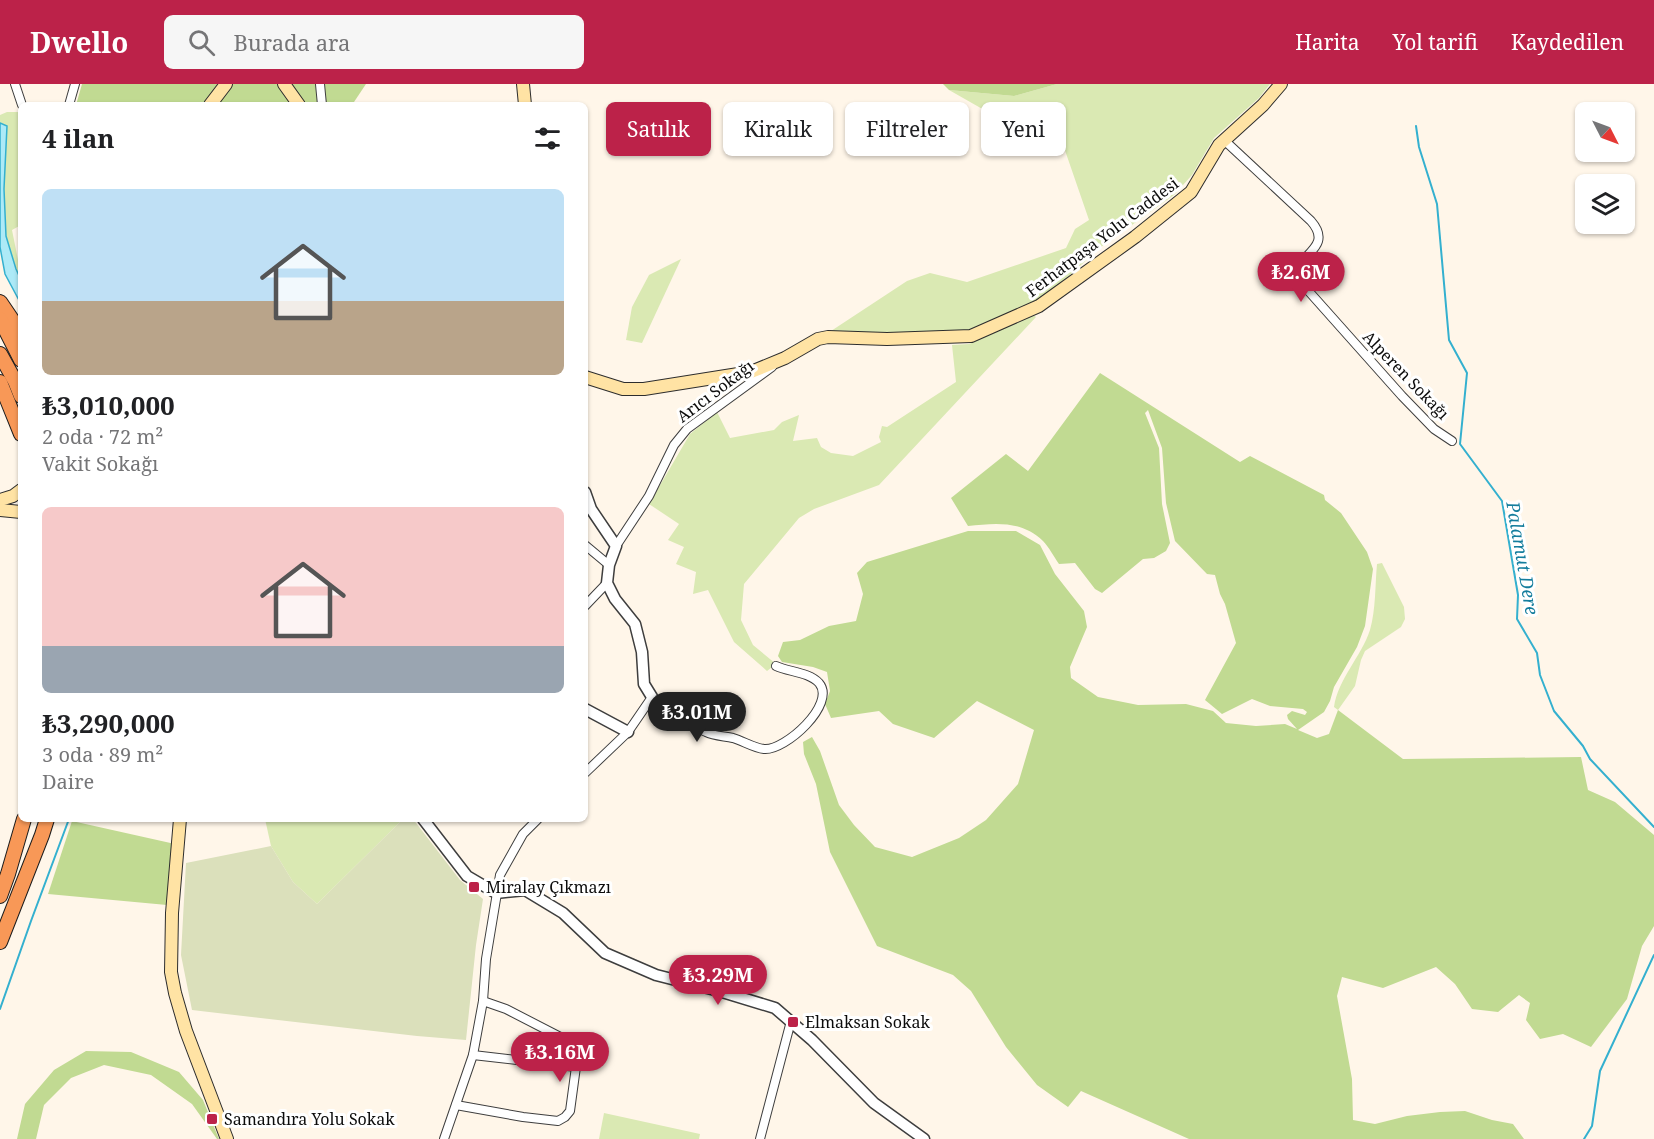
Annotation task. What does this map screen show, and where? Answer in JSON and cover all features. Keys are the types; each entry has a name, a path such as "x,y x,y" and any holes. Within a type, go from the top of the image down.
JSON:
{"highway":[{"path":"0,302 18,329"},
{"path":"0,319 18,354"},
{"path":"0,354 18,388"},
{"path":"0,382 18,427"},
{"path":"0,896 9,874 23,822"},
{"path":"0,942 46,822"}],"main road":[{"path":"212,102 226,84"},
{"path":"284,84 297,102"},
{"path":"523,84 525,102"},
{"name":"Ferhatpaşa Yolu Caddesi","path":"588,378 623,389 644,389 751,372 785,358 818,339 828,337 887,339 971,336 1039,306 1135,237 1191,192 1219,145 1263,105 1281,84"},
{"path":"0,500 18,492"},
{"path":"0,510 18,512"},
{"path":"180,822 171,913 171,972 186,1031 227,1139"}],"street":[{"path":"15,84 21,102"},
{"path":"70,102 75,84"},
{"path":"320,84 322,102"},
{"name":"Alperen Sokağı","path":"1224,140 1318,229 1319,237 1316,246 1297,267 1294,272 1296,277 1418,413 1434,429 1452,441"},
{"name":"Arıcı Sokağı","path":"616,546 649,496 674,445 687,429 785,358"},
{"path":"588,500 591,509 616,546 609,565 607,583 615,598 635,624 642,652 644,684 652,697 663,707 707,733 764,749 777,747 807,725 820,705 823,695 820,685 812,678 776,666"},
{"path":"588,548 609,565"},
{"path":"588,603 607,583"},
{"path":"588,770 628,732 652,697"},
{"path":"588,712 628,732"},
{"path":"425,822 467,876 496,893 525,890 563,913 605,953 656,975 775,1008 812,1040 874,1103 924,1139"},
{"path":"444,1139 473,1056 483,1001 486,959 496,893 501,875 523,834 535,822"},
{"path":"456,1105 558,1121 570,1111 578,1052 576,1046 506,1009 483,1001"},
{"path":"760,1139 791,1022"},
{"path":"473,1056 576,1067"}],"green space":[{"path":"82,84 366,84 354,102 77,102"},
{"path":"943,84 1057,84 1014,96 949,90"},
{"path":"1057,84 1270,84 1259,98 1214,138 1192,175 1174,195 1101,247 1038,301 972,330 880,335 831,331 907,281 930,273 967,282 1066,248 1075,229 1089,220 1066,153 1066,102 981,102 981,108 949,90 1014,96"},
{"path":"7,112 18,112 18,227 12,230 18,260 18,273 6,236 4,189 7,127 0,123 0,115"},
{"path":"681,259 642,343 626,340 632,307 649,275"},
{"path":"1032,314 1036,317 879,485 814,509 799,518 744,584 741,620 753,645 776,664 767,671 734,642 708,590 693,594 696,572 676,564 684,547 668,540 679,524 649,504 690,434 717,412 730,438 774,430 782,422 799,415 793,441 817,438 821,447 831,453 853,456 881,442 879,437 882,426 887,427 956,382 952,345 969,344"},
{"path":"1100,373 1240,462 1250,456 1324,495 1325,500 1341,513 1367,552 1373,569 1365,626 1357,647 1334,687 1324,712 1298,730 1317,738 1329,734 1338,710 1403,759 1581,757 1588,790 1615,802 1654,835 1654,926 1642,946 1627,999 1591,1047 1563,1034 1540,1039 1526,1020 1530,1003 1519,995 1498,1012 1472,1009 1455,984 1436,967 1383,988 1342,977 1337,996 1352,1079 1353,1120 1375,1124 1407,1116 1465,1111 1513,1124 1524,1139 1189,1139 1081,1091 1068,1107 1037,1085 1006,1047 971,991 953,975 877,946 830,852 816,784 804,754 803,742 812,737 820,751 839,805 854,825 875,847 912,857 959,838 986,820 1018,784 1034,730 977,701 934,738 893,724 879,711 831,718 825,704 830,691 827,672 813,667 782,662 778,656 783,642 800,640 829,626 856,621 863,594 857,573 867,562 968,531 1016,531 1040,545 1055,574 1084,611 1087,627 1070,667 1071,678 1098,697 1138,705 1186,704 1213,711 1226,723 1256,726 1285,724 1297,729 1287,715 1292,711 1305,715 1307,712 1303,709 1270,706 1252,699 1222,714 1205,700 1236,643 1215,575 1207,574 1175,541 1166,503 1162,448 1148,410 1145,413 1159,448 1162,504 1170,543 1166,551 1154,558 1143,559 1102,593 1095,589 1075,563 1059,564 1043,541 1026,529 1007,524 968,526 951,498 1006,454 1028,471"},
{"path":"1382,563 1404,607 1405,619 1401,627 1365,651 1355,686 1338,710 1334,707 1340,687 1370,630 1377,564"},
{"path":"72,822 175,844 167,905 48,894"},
{"path":"266,822 400,822 317,904 293,882 271,846"},
{"path":"400,822 415,822 460,880 483,899 466,1040 192,1010 181,955 186,863 271,846 293,882 317,904"},
{"path":"86,1051 131,1052 179,1072 203,1100 219,1139 192,1104 151,1075 104,1065 71,1078 44,1105 36,1139 17,1139 25,1104 54,1070"},
{"path":"604,1113 700,1134 699,1139 599,1139"}],"water":[{"path":"0,123 7,126 4,189 6,236 18,273 18,298 5,274 0,247"}],"waterway":[{"name":"Palamut Dere","path":"1416,126 1419,147 1437,204 1449,340 1467,373 1460,444 1502,501 1518,595 1517,619 1537,653 1540,675 1554,711 1583,746 1590,759 1654,827"},
{"path":"0,1009 68,822"},
{"name":"Palamut Dere","path":"1584,1139 1592,1126 1600,1071 1654,955"}],"place":[{"name":"Miralay Çıkmazı","path":"474,887"},
{"name":"Elmaksan Sokak","path":"793,1022"},
{"name":"Samandıra Yolu Sokak","path":"212,1119"}]}
